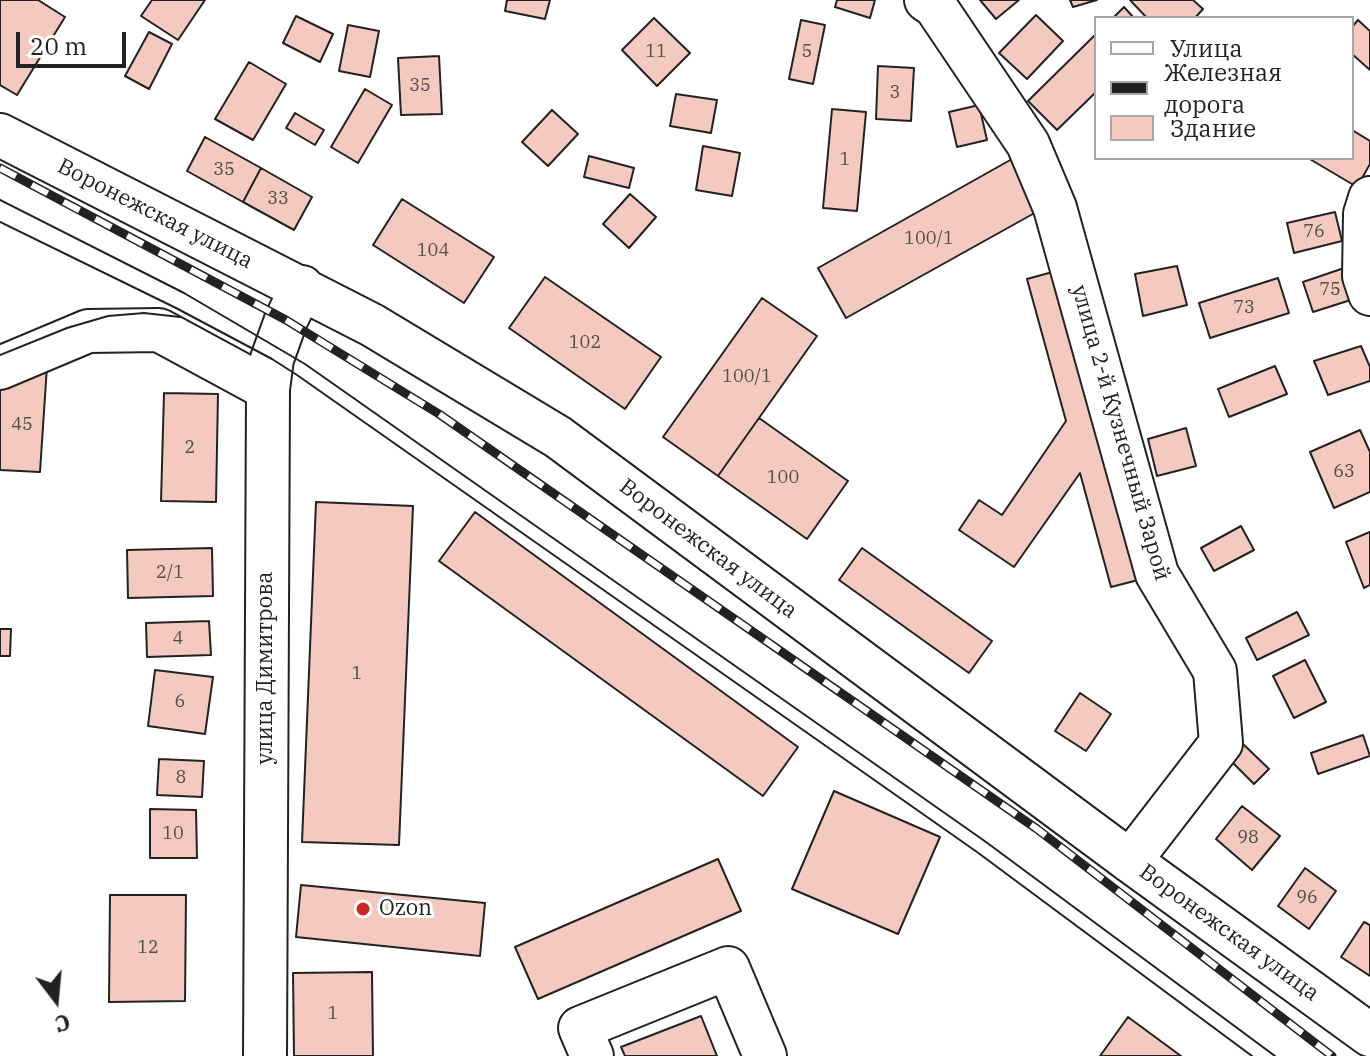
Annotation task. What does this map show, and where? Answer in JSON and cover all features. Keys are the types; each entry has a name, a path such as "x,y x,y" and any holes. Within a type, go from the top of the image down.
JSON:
{"street":[{"name":"улица 2-й Кузнечный Зарой","path":"926,0 935,6 1028,144 1055,208 1157,574 1215,671 1221,743 1130,861"},
{"name":"Воронежская улица","path":"0,135 302,287 372,325 558,437 1370,1035"},
{"path":"1370,198 1365,214 1364,276 1370,294"},
{"name":"улица Димитрова","path":"265,1056 268,389 272,359 302,287"},
{"path":"0,368 88,331 159,330 268,389"},
{"path":"592,1056 580,1028 728,968 765,1056"}],"building":[{"path":"0,0 38,0 65,17 17,95 0,85"},
{"path":"152,0 205,0 178,40 141,16"},
{"path":"507,0 550,0 545,19 505,11"},
{"path":"837,0 875,0 870,18 835,7"},
{"path":"980,0 1019,0 996,19"},
{"path":"1070,0 1097,0 1073,7"},
{"path":"1130,0 1193,0 1203,9 1197,16 1145,16"},
{"path":"1124,7 1132,16 1115,16"},
{"path":"1036,15 1063,41 1027,79 999,53"},
{"path":"296,16 333,34 320,62 283,43"},
{"path":"654,18 690,53 657,86 622,50"},
{"path":"801,20 825,25 813,84 789,79"},
{"path":"1358,20 1370,31 1370,70 1354,56 1354,25"},
{"path":"348,25 379,31 370,77 339,71"},
{"path":"149,32 172,44 149,89 125,76"},
{"path":"1094,36 1094,94 1057,130 1028,101"},
{"path":"439,56 442,114 401,115 398,58"},
{"path":"249,62 286,84 253,140 215,119"},
{"path":"878,66 914,68 911,121 876,119"},
{"path":"365,89 392,105 358,163 331,147"},
{"path":"676,94 717,100 711,133 670,126"},
{"path":"979,105 987,140 957,147 949,112"},
{"path":"832,109 866,112 857,211 823,208"},
{"path":"552,110 578,134 548,166 522,142"},
{"path":"295,113 324,130 315,145 286,128"},
{"path":"1354,131 1370,141 1370,164 1357,187 1311,160 1354,160"},
{"path":"205,137 261,168 243,202 187,171"},
{"path":"703,146 740,153 732,196 696,190"},
{"path":"589,156 634,168 629,188 584,177"},
{"path":"1012,159 1040,210 846,318 818,268"},
{"path":"261,168 312,197 294,230 243,202"},
{"path":"630,194 656,217 629,248 603,224"},
{"path":"402,199 494,257 464,303 373,245"},
{"path":"1335,212 1342,241 1294,253 1287,223"},
{"path":"1177,266 1187,305 1143,316 1135,274"},
{"path":"1347,267 1357,298 1313,312 1303,282"},
{"path":"1067,268 1150,577 1111,587 1080,473 1014,567 959,530 979,500 1002,515 1066,421 1027,279"},
{"path":"545,277 661,357 625,409 509,328"},
{"path":"1278,278 1289,313 1210,338 1199,303"},
{"path":"762,298 817,336 718,476 663,437"},
{"path":"1361,346 1370,367 1370,381 1328,395 1314,361"},
{"path":"47,366 40,472 0,470 0,381"},
{"path":"1275,366 1287,394 1229,417 1218,389"},
{"path":"164,393 218,394 216,502 161,501"},
{"path":"759,418 848,481 807,539 718,476"},
{"path":"1186,428 1196,466 1157,476 1148,439"},
{"path":"1360,430 1370,452 1370,492 1334,508 1310,452"},
{"path":"316,502 413,506 399,845 302,842"},
{"path":"475,512 798,747 763,796 439,561"},
{"path":"1241,526 1254,550 1214,571 1201,548"},
{"path":"1370,532 1370,585 1364,588 1346,542"},
{"path":"212,548 213,596 128,598 127,550"},
{"path":"862,548 992,641 969,673 839,580"},
{"path":"1297,612 1309,635 1257,660 1246,638"},
{"path":"209,621 211,655 147,657 146,623"},
{"path":"0,629 11,629 10,656 0,656"},
{"path":"1305,660 1326,702 1294,718 1273,676"},
{"path":"155,670 213,677 205,734 148,726"},
{"path":"1080,693 1111,714 1086,751 1055,731"},
{"path":"1363,735 1370,756 1318,774 1311,753"},
{"path":"1243,744 1269,769 1254,784 1229,759"},
{"path":"159,759 204,761 202,797 157,795"},
{"path":"834,791 940,837 898,934 792,889"},
{"path":"1242,806 1280,836 1252,870 1216,839"},
{"path":"150,809 196,810 197,858 150,858"},
{"path":"718,859 741,911 538,999 515,947"},
{"path":"1305,868 1336,891 1309,929 1278,906"},
{"path":"301,885 485,903 480,956 296,937"},
{"path":"110,895 186,895 185,1001 109,1002"},
{"path":"1364,922 1370,925 1370,976 1341,957"},
{"path":"372,972 373,1056 294,1056 293,973"},
{"path":"701,1016 717,1056 625,1056 621,1047"},
{"path":"1128,1017 1181,1056 1100,1056"}],"tram line":[{"path":"0,200 184,293 305,364 986,842 1275,1056"},
{"path":"0,222 176,308 297,375 977,852 1252,1056"},
{"path":"0,355 67,328 108,316 144,313 180,317"}],"railway":[{"path":"0,168 286,320 439,414 1037,829 1332,1056"}],"place":[{"name":"Ozon","path":"363,909"}]}
